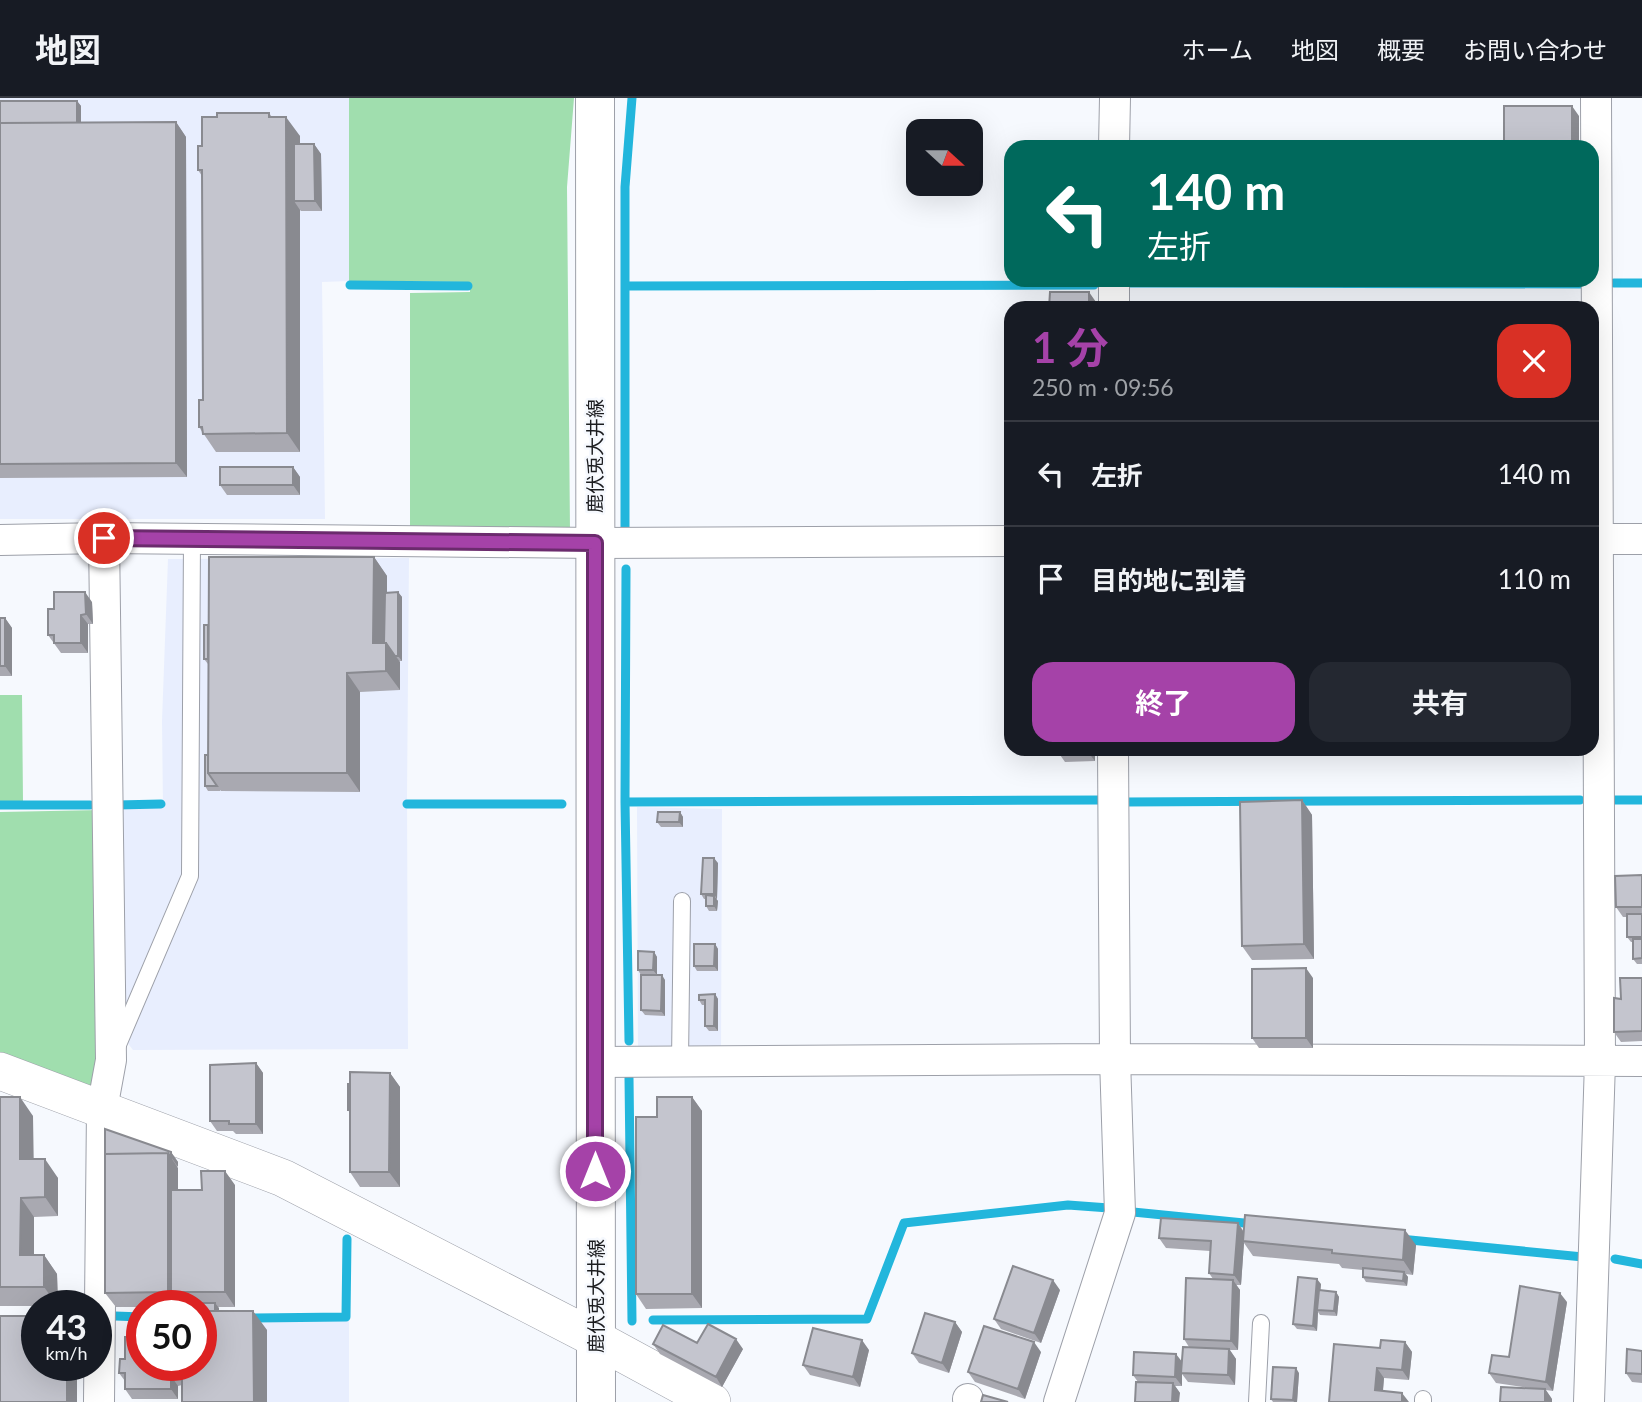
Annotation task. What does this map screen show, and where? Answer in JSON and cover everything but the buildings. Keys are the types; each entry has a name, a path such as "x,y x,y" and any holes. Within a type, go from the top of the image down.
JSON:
{"main road":[{"name":"鹿伏兎大井線","path":"595,98 596,1402"}],"street":[{"path":"1114,140 1115,98"},
{"path":"1596,98 1596,140"},
{"path":"0,540 104,538 595,543 1004,541"},
{"path":"99,1402 102,1109 111,1060 104,538"},
{"path":"1599,539 1642,539"},
{"path":"1059,1402 1120,1213 1115,1059 1114,756"},
{"path":"1589,1402 1600,1062 1597,756"},
{"path":"595,1062 1115,1059 1642,1061"},
{"path":"0,1071 283,1178 596,1339 712,1402"}],"lane":[{"path":"111,1060 190,876 192,539"},
{"path":"680,1061 682,901"},
{"path":"1258,1402 1261,1324"}],"shaded area":[{"path":"0,98 349,98 349,281 322,282 325,519 0,519"},
{"path":"409,558 408,1049 133,1050 123,1037 122,809 163,807 162,721 168,559"},
{"path":"637,807 722,809 721,1054 638,1051"},
{"path":"349,1321 349,1402 192,1402 197,1381 217,1381 217,1323"}],"green space":[{"path":"349,98 574,98 567,187 570,532 410,535 410,293 470,292 470,282 349,281"},
{"path":"0,695 22,695 23,802 0,802"},
{"path":"101,810 96,1090 0,1054 0,812"}],"waterway":[{"path":"625,527 625,187 632,98"},
{"path":"1614,283 1642,283"},
{"path":"350,285 468,286"},
{"path":"626,286 1004,285"},
{"path":"626,569 625,802 629,1041"},
{"path":"625,802 1101,800"},
{"path":"1125,802 1580,800"},
{"path":"1615,800 1642,800"},
{"path":"117,805 161,804"},
{"path":"407,804 562,804"},
{"path":"0,805 90,805"},
{"path":"629,1078 632,1321"},
{"path":"653,1320 867,1319 904,1223 1068,1205 1109,1208"},
{"path":"1133,1212 1254,1224"},
{"path":"247,1318 346,1317 347,1239"},
{"path":"1400,1239 1583,1257"},
{"path":"1615,1259 1642,1264"},
{"path":"115,1316 126,1316"}],"route":[{"path":"104,538 595,543 595,1171"}]}
